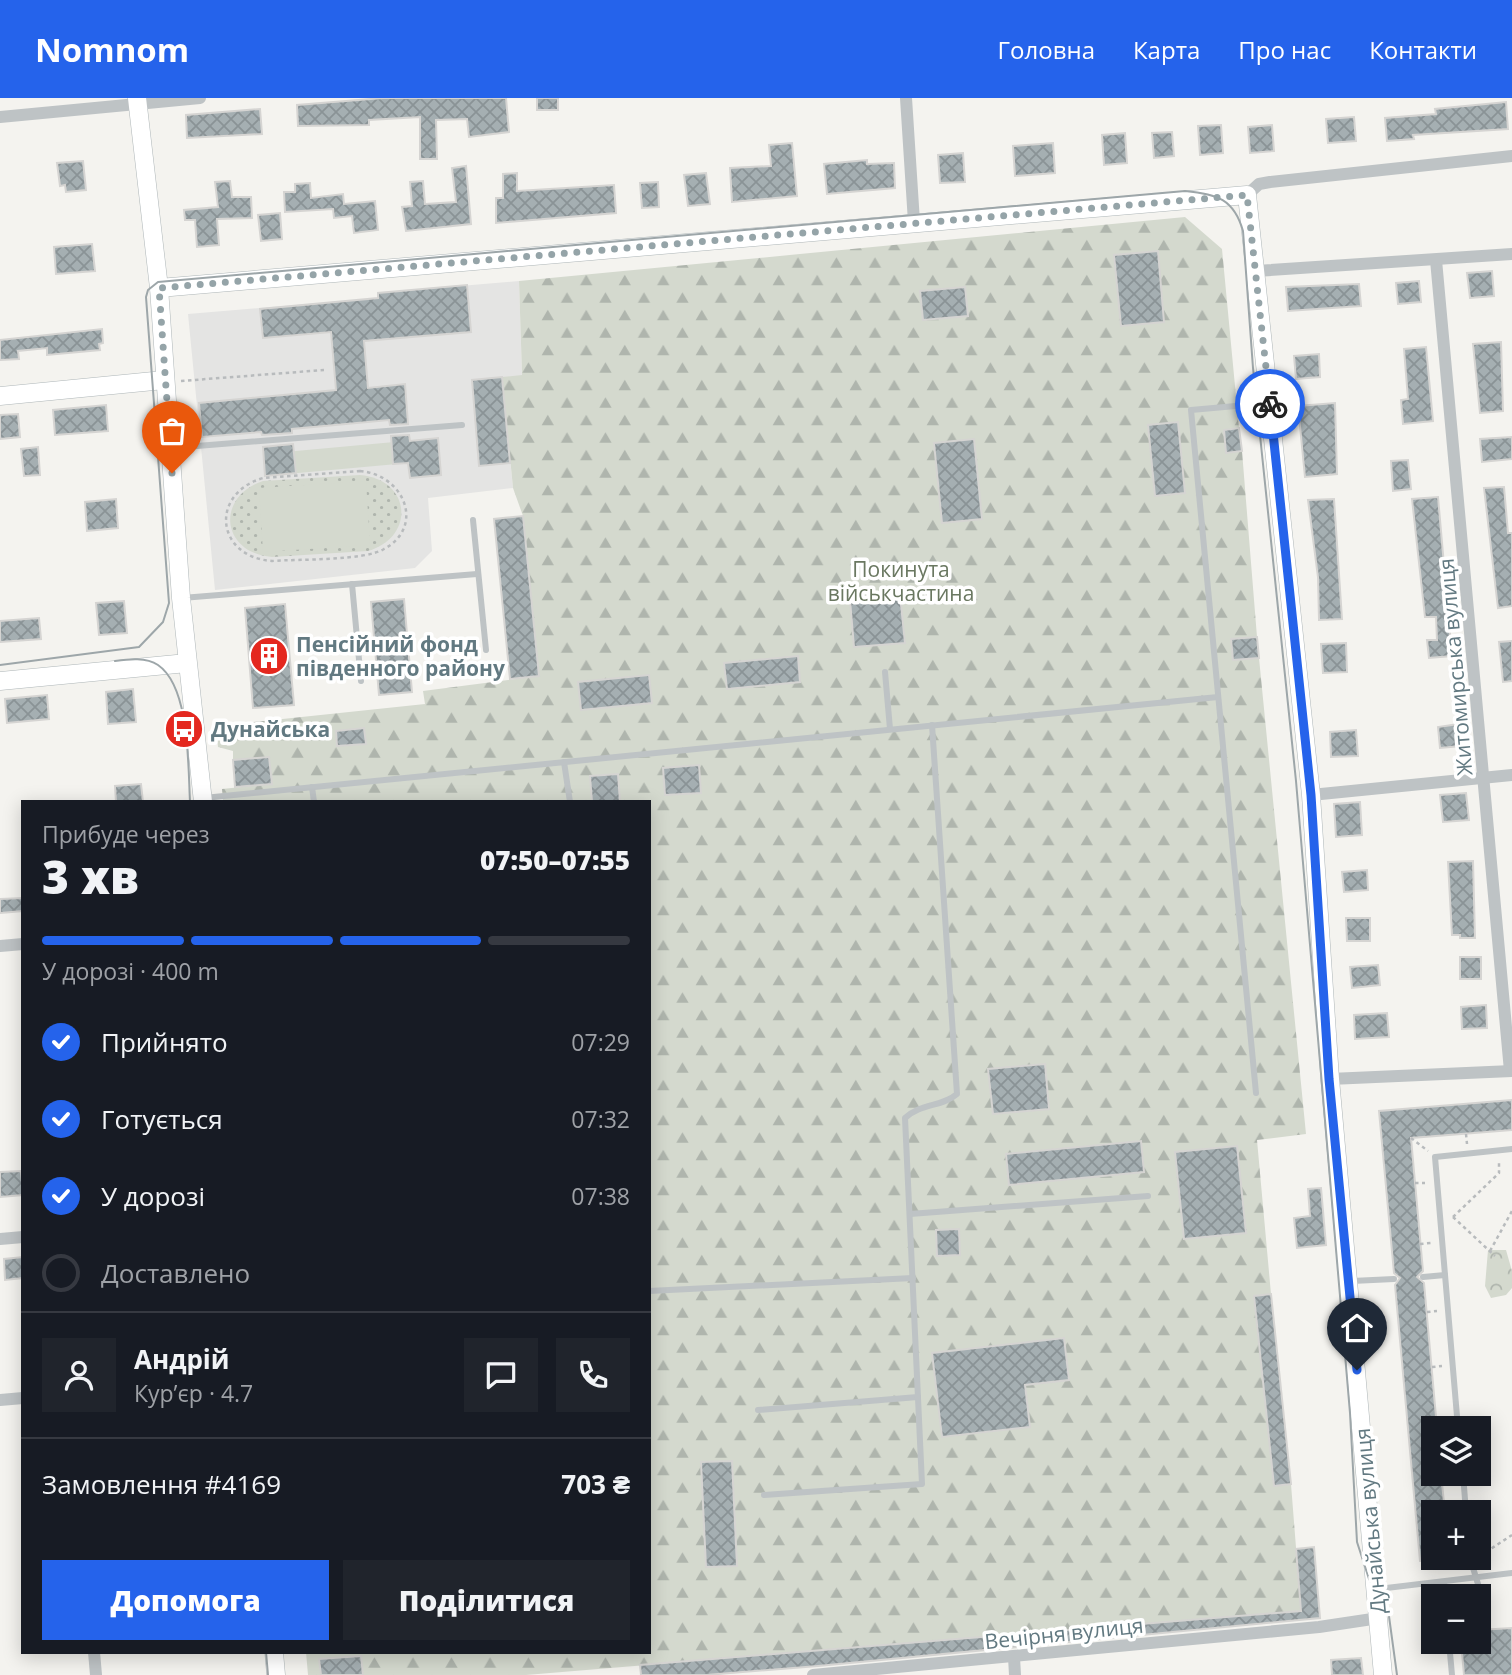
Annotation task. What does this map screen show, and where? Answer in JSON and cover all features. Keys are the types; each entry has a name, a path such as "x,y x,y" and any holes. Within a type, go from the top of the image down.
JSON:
{"street":[{"path":"0,117 138,101 200,98"},
{"path":"906,98 914,222"},
{"path":"138,101 159,288 180,598 202,800"},
{"path":"159,288 1247,195 1259,184 1270,182 1512,156"},
{"name":"Дунайська вулиця","path":"1247,195 1311,795 1329,1079 1350,1282 1383,1675"},
{"path":"1256,271 1512,254"},
{"name":"Житомирська вулиця","path":"1436,260 1511,1071"},
{"path":"0,396 164,380"},
{"path":"0,681 187,663"},
{"path":"1311,795 1512,775"},
{"path":"0,946 21,944"},
{"path":"1329,1079 1511,1071"},
{"path":"0,1239 21,1237"},
{"path":"0,1400 21,1398"},
{"name":"Вечірня вулиця","path":"813,1675 1319,1627 1379,1618"},
{"path":"94,1654 96,1675"},
{"path":"274,1654 276,1675"},
{"path":"1013,1657 1015,1675"}],"lane":[{"path":"1256,1093 1191,410 1270,403"},
{"path":"170,448 462,425"},
{"path":"473,520 486,650"},
{"path":"180,598 477,573"},
{"path":"352,584 361,681"},
{"path":"885,672 890,729"},
{"path":"202,800 1218,697"},
{"path":"764,1495 922,1484 905,1118 915,1108 951,1099 957,1094 932,725"},
{"path":"564,762 570,800"},
{"path":"312,787 314,800"},
{"path":"1457,1416 1435,1157 1512,1149"},
{"path":"910,1214 1148,1196"},
{"path":"1423,1277 1445,1275"},
{"path":"651,1291 913,1278"},
{"path":"1350,1282 1394,1279"},
{"path":"758,1410 918,1397"},
{"path":"1473,1570 1478,1584"},
{"path":"1376,1589 1512,1573"},
{"path":"1450,1654 1452,1675"}],"path":[{"path":"164,380 195,381 324,370"},
{"path":"360,471 375,473 390,480 400,493 405,509 404,524 397,539 384,550 369,554 272,561 256,560 241,552 231,540 226,524 227,508 235,493 247,483 263,478 360,471"},
{"path":"1411,1139 1435,1157"},
{"path":"1495,1256 1454,1217 1499,1173 1499,1151"},
{"path":"1490,1251 1512,1210"},
{"path":"1491,1548 1512,1535"}],"shaded area":[{"path":"519,281 522,376 502,378 513,488 428,498 432,551 415,568 215,590 188,314 378,298 378,293"}],"green space":[{"name":"Покинута військчастина","path":"1185,217 1222,249 1239,428 1224,430 1226,452 1242,451 1257,637 1231,639 1233,660 1259,658 1306,1134 1257,1140 1271,1294 1254,1296 1274,1485 1291,1484 1301,1611 526,1675 308,1675 306,1654 651,1654 651,800 223,800 222,789 272,784 269,758 233,760 233,751 218,747 216,726 425,704 423,691 539,676 523,516 513,488 502,377 522,375 519,281"},
{"path":"438,438 441,475 410,478 408,463 265,476 263,454"},
{"path":"360,475 377,479 389,486 397,497 401,509 400,521 384,544 368,551 272,557 242,546 234,535 230,524 231,511 237,499 263,481"},
{"path":"366,481 370,545 263,552 259,488"},
{"path":"1488,1250 1506,1250 1512,1271 1512,1288 1506,1295 1491,1298 1485,1286"}],"building":[{"path":"383,98 506,98 509,132 469,137 467,119 436,120 437,159 420,159 420,117 369,120 369,125 298,126 297,105"},
{"path":"537,98 558,98 558,110 537,110"},
{"path":"1506,102 1508,129 1413,135 1414,139 1387,141 1385,118 1436,114 1435,109"},
{"path":"260,109 262,134 187,138 186,115"},
{"path":"1354,117 1356,141 1328,143 1326,119"},
{"path":"1221,125 1223,153 1200,155 1198,126"},
{"path":"1272,125 1274,151 1250,153 1248,127"},
{"path":"1172,132 1174,156 1154,158 1152,133"},
{"path":"1125,133 1127,163 1104,165 1102,135"},
{"path":"792,143 797,196 732,202 730,168 771,166 769,145"},
{"path":"1053,143 1055,173 1015,176 1013,146"},
{"path":"963,153 965,182 940,183 938,155"},
{"path":"867,160 867,164 894,163 895,188 827,194 824,164"},
{"path":"83,161 86,190 66,192 65,185 60,186 57,163"},
{"path":"466,166 471,224 406,231 402,207 412,206 410,182 423,181 425,204 456,202 452,168"},
{"path":"517,173 517,191 614,185 616,213 496,223 496,198 503,198 503,174"},
{"path":"706,173 710,204 688,206 684,175"},
{"path":"230,181 232,197 251,197 252,218 217,219 219,245 197,247 195,220 185,220 184,210 218,207 215,182"},
{"path":"658,182 659,207 642,208 640,183"},
{"path":"310,183 311,198 343,194 344,204 375,201 378,230 354,233 352,216 334,218 333,209 285,212 284,192 295,192 295,184"},
{"path":"280,213 282,239 261,241 258,215"},
{"path":"92,244 95,271 56,274 54,247"},
{"path":"1158,251 1164,322 1121,326 1114,255"},
{"path":"1492,271 1494,296 1470,298 1467,273"},
{"path":"1419,281 1421,302 1398,304 1396,283"},
{"path":"1359,284 1361,306 1288,311 1286,287"},
{"path":"467,285 471,332 364,341 368,388 405,384 408,424 390,425 389,420 292,429 292,433 262,435 261,432 202,437 199,403 336,390 331,332 263,338 260,309 378,298 378,293"},
{"path":"965,287 968,316 923,320 920,291"},
{"path":"102,329 103,343 99,344 100,350 47,355 47,348 18,351 19,359 0,360 0,340"},
{"path":"1501,342 1503,411 1480,413 1473,344"},
{"path":"1426,347 1433,421 1403,424 1401,400 1408,399 1404,349"},
{"path":"1319,354 1320,377 1296,379 1294,356"},
{"path":"502,377 510,463 479,466 472,380"},
{"path":"1335,403 1337,474 1305,477 1298,406"},
{"path":"106,405 108,431 55,435 53,410"},
{"path":"18,414 20,437 0,439 0,415"},
{"path":"1178,422 1185,493 1155,496 1148,425"},
{"path":"1239,428 1242,451 1226,453 1224,430"},
{"path":"409,435 410,441 438,438 441,475 410,478 408,463 393,464 391,436"},
{"path":"1512,437 1512,459 1482,462 1480,439"},
{"path":"974,439 982,519 942,523 934,443"},
{"path":"293,444 296,473 265,476 263,447"},
{"path":"38,447 40,475 24,476 21,449"},
{"path":"1408,460 1411,489 1393,491 1391,461"},
{"path":"1504,487 1508,533 1512,533 1512,606 1498,608 1484,488"},
{"path":"1438,497 1452,656 1429,658 1427,640 1437,640 1436,617 1425,617 1412,499"},
{"path":"116,499 118,528 87,531 85,502"},
{"path":"1334,499 1342,619 1319,620 1318,577 1308,500"},
{"path":"523,516 539,676 510,679 494,519"},
{"path":"900,595 905,643 854,647 850,600"},
{"path":"404,599 412,692 379,695 371,602"},
{"path":"124,601 127,633 99,635 96,603"},
{"name":"Пенсійний фонд південного району","path":"285,604 294,705 253,708 245,608"},
{"path":"39,618 41,639 0,642 0,621"},
{"path":"1257,637 1259,658 1233,660 1231,639"},
{"path":"1512,641 1512,681 1503,682 1499,642"},
{"path":"1346,643 1347,672 1323,673 1321,644"},
{"path":"798,656 800,682 727,689 724,663"},
{"path":"649,675 652,703 581,710 578,682"},
{"path":"133,689 136,722 108,724 106,692"},
{"path":"47,695 49,719 7,723 5,699"},
{"path":"1459,724 1461,746 1440,748 1438,727"},
{"path":"364,728 366,744 337,746 336,731"},
{"path":"1356,730 1358,756 1331,757 1330,732"},
{"path":"269,757 272,784 235,787 233,760"},
{"path":"699,765 701,793 665,795 663,768"},
{"path":"618,774 620,800 592,800 590,776"},
{"path":"141,784 143,800 116,800 115,786"},
{"path":"1466,793 1469,820 1443,822 1440,795"},
{"path":"1360,802 1362,835 1336,837 1334,804"},
{"path":"1473,861 1475,938 1460,938 1460,935 1452,935 1448,862"},
{"path":"1367,870 1368,890 1344,892 1342,872"},
{"path":"21,898 21,911 0,913 0,899"},
{"path":"1346,918 1370,918 1370,941 1347,941"},
{"path":"1460,957 1481,957 1481,979 1460,979"},
{"path":"1378,965 1380,985 1352,988 1350,967"},
{"path":"1486,1005 1487,1028 1462,1029 1461,1007"},
{"path":"1387,1013 1389,1037 1355,1039 1354,1015"},
{"path":"1045,1064 1049,1109 993,1114 988,1069"},
{"path":"1512,1100 1512,1130 1411,1138 1423,1271 1417,1277 1424,1283 1436,1416 1421,1416 1421,1486 1442,1486 1444,1500 1421,1500 1421,1561 1395,1285 1400,1278 1394,1273 1379,1111"},
{"path":"1141,1141 1144,1172 1009,1185 1006,1154"},
{"path":"1237,1146 1246,1233 1184,1239 1175,1152"},
{"path":"21,1171 21,1195 0,1197 0,1172"},
{"path":"1321,1188 1326,1245 1297,1248 1294,1218 1310,1216 1308,1189"},
{"path":"959,1229 960,1255 937,1256 936,1230"},
{"path":"21,1257 21,1278 5,1280 4,1259"},
{"path":"1271,1294 1291,1484 1274,1486 1254,1296"},
{"path":"1064,1338 1069,1380 1025,1385 1030,1427 942,1437 932,1353"},
{"path":"732,1461 737,1566 706,1567 701,1462"},
{"path":"1314,1547 1320,1618 818,1666 706,1675 641,1675 640,1665 1301,1611 1296,1549"},
{"path":"1512,1628 1512,1675 1464,1675 1462,1654 1491,1654 1491,1629"},
{"path":"361,1656 363,1675 321,1675 319,1659"},
{"path":"1361,1658 1363,1675 1332,1675 1331,1660"}],"tram line":[{"path":"0,665 139,647 163,622 169,603 146,297 148,290 158,282 1185,191 1223,200 1235,212 1243,231 1253,368 1296,781 1350,1413 1357,1542 1369,1579 1388,1609 1397,1675"},
{"path":"115,661 143,660 158,665 176,690 185,728 190,800"},
{"path":"266,1654 268,1675"}],"way so far":[{"path":"172,473 159,288 1247,195 1270,404"}],"place":[{"name":"Пенсійний фонд південного району","path":"269,656"},
{"name":"Дунайська","path":"184,729"}],"route":[{"path":"1270,404 1311,795 1329,1079 1357,1370"}]}
